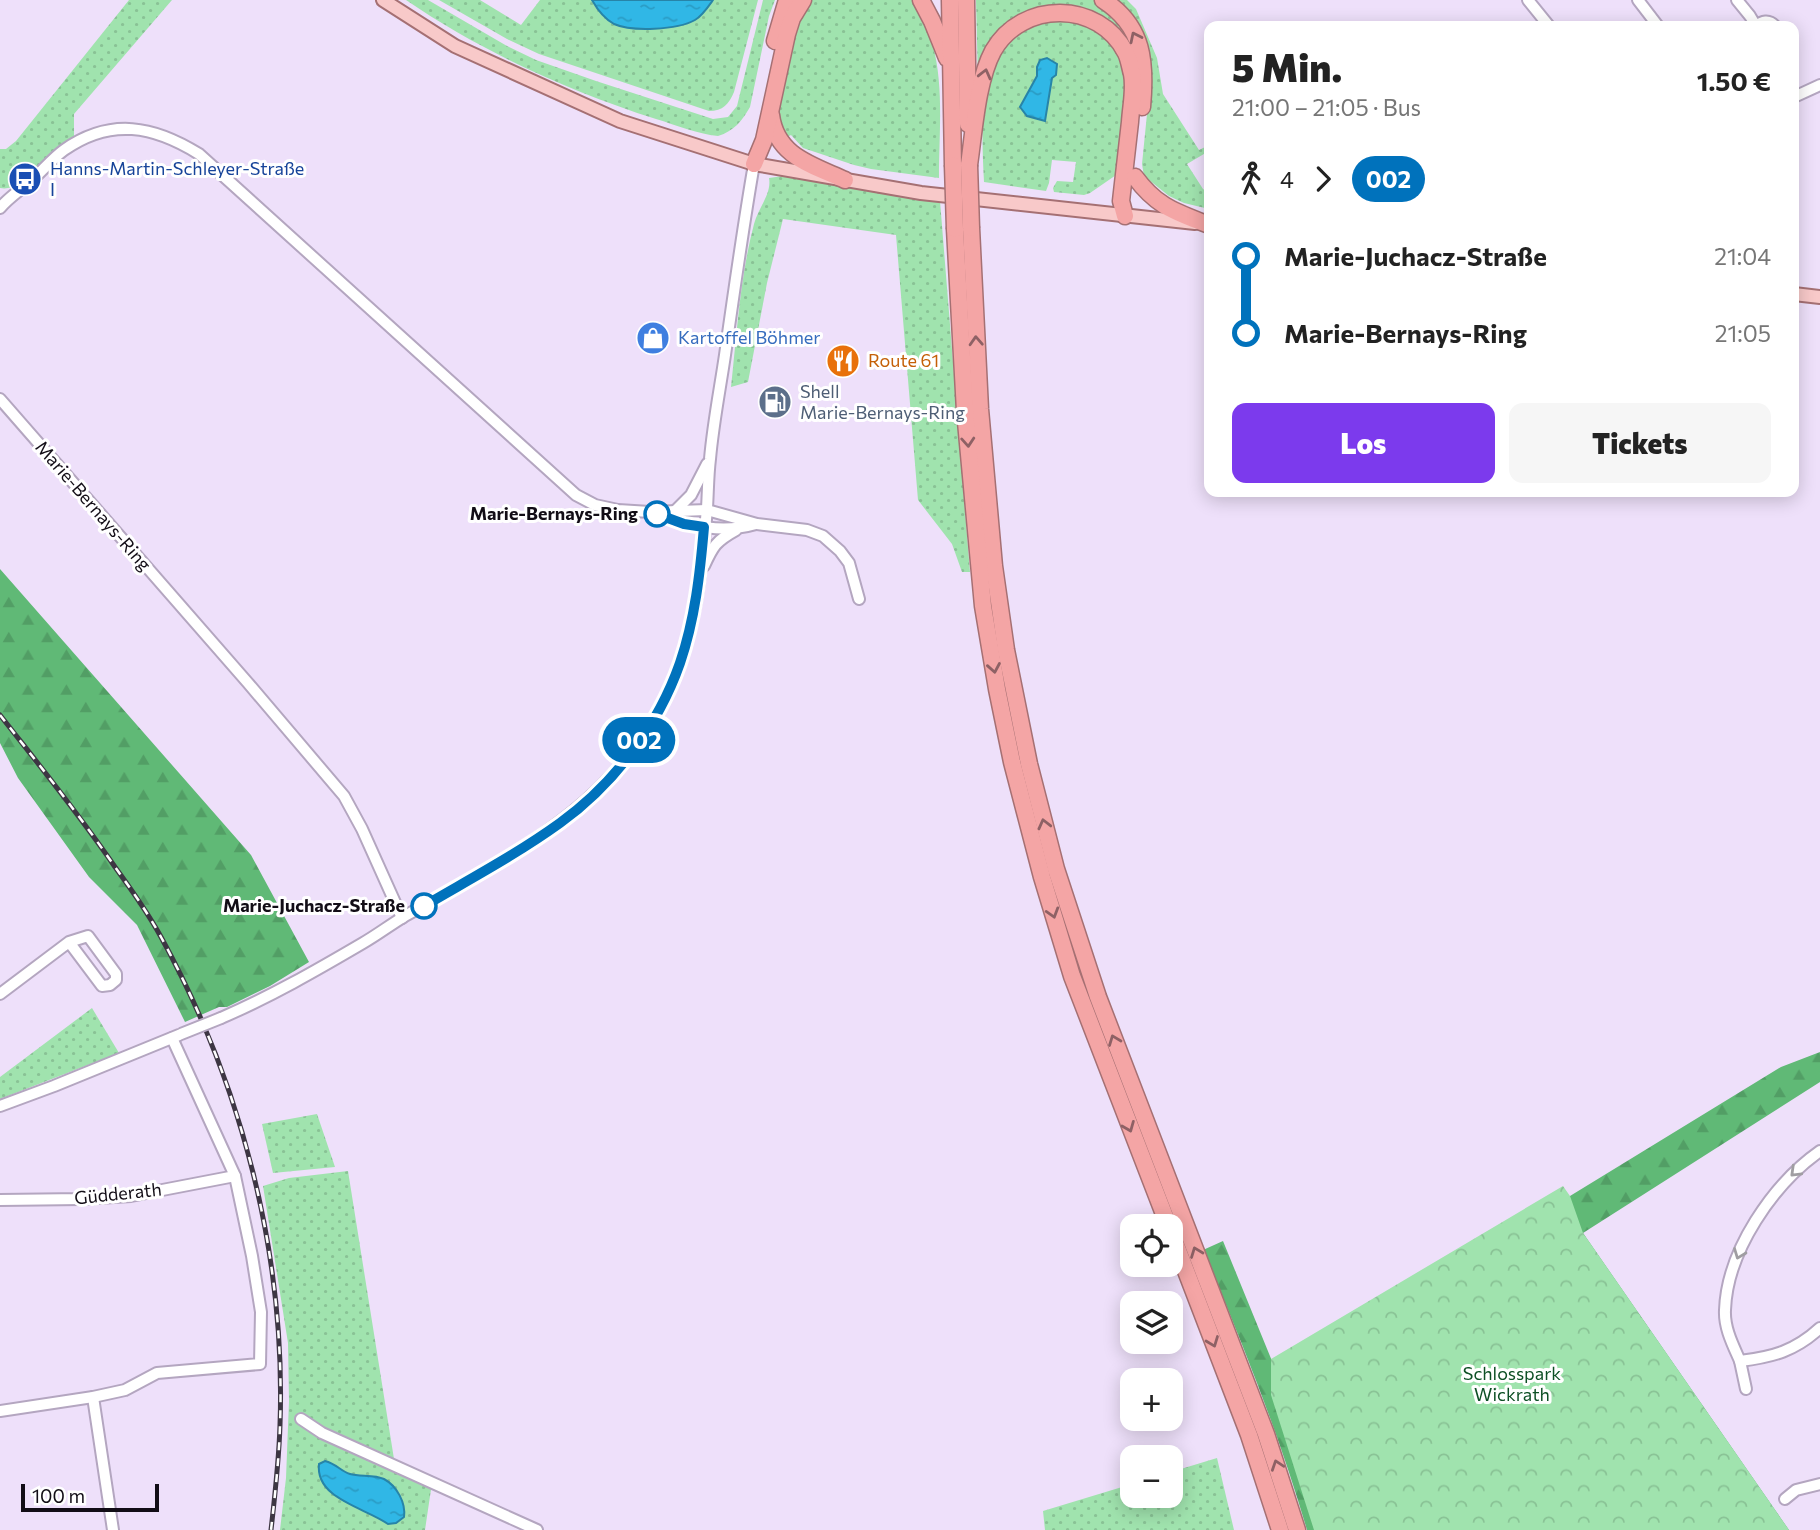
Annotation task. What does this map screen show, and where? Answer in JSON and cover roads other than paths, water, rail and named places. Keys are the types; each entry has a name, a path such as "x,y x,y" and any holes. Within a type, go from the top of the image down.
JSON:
{"highway":[{"path":"754,163 755,138 777,29 787,0"},
{"path":"754,163 764,140 787,34 792,18 803,0"},
{"path":"921,0 951,67"},
{"path":"950,0 951,67 961,165"},
{"path":"966,0 961,165 965,411 983,606 1010,750 1042,877 1072,976 1164,1214"},
{"path":"1103,0 1125,19 1140,47 1143,62 1135,177 1131,202 1125,216"},
{"path":"961,165 993,50 1002,37 1017,23 1035,14 1047,10 1074,11 1099,22 1114,36 1127,54 1133,78 1121,201 1125,216"},
{"path":"770,109 773,128 785,148 793,155 845,180"},
{"path":"1135,177 1159,203 1204,223"},
{"path":"963,228 994,566 1006,650 1029,764 1056,869 1098,997 1266,1434 1297,1530"},
{"path":"1183,1263 1249,1435 1280,1530"}],"main road":[{"path":"383,0 455,46 620,121 754,163 921,193 1204,224"},
{"path":"1799,295 1820,297"}],"street":[{"path":"1528,0 1545,21"},
{"path":"1638,0 1654,21"},
{"path":"1737,0 1751,21"},
{"path":"1753,21 1754,0"},
{"path":"1799,95 1820,85"},
{"path":"1,204 63,151 89,135 124,128 155,132 177,140 200,154 570,490 595,505 618,510 707,510 757,524 807,530 823,536 840,551 849,564 859,599"},
{"path":"0,1106 270,996 523,848 583,804 617,770 652,723 673,681 692,618 700,575 710,458 754,163"},
{"name":"Marie-Bernays-Ring","path":"0,399 344,796 362,828 402,918"},
{"path":"675,511 691,495 710,458"},
{"path":"650,512 684,524 704,527 739,528 757,524"},
{"path":"700,575 712,548 720,538 739,528"},
{"path":"0,993 69,942 88,936 116,974 116,980 103,986 69,942"},
{"path":"0,1411 125,1390 157,1373 260,1364 261,1312 235,1177 177,1036"},
{"path":"1746,1389 1740,1361 1728,1335 1725,1312 1728,1283 1742,1245 1782,1184 1820,1151"},
{"name":"Güdderath","path":"0,1200 131,1196 235,1177"},
{"path":"1740,1361 1784,1353 1820,1328"},
{"path":"93,1397 113,1530"},
{"path":"301,1419 322,1433 537,1530"},
{"path":"1785,1499 1796,1490 1820,1484"}],"water":[{"path":"592,0 713,0 695,20 666,28 643,29 614,24"},
{"path":"1047,58 1057,64 1045,121 1027,116 1020,107 1037,76 1040,60"},
{"path":"325,1461 350,1474 376,1477 389,1482 402,1501 404,1517 396,1523 388,1524 333,1494 320,1476 319,1464"}],"railway":[{"path":"0,715 87,828 156,928 190,994 215,1052 236,1112 253,1173 275,1298 280,1362 280,1425 271,1530"}],"place":[{"name":"Hanns-Martin-Schleyer-Straße I","path":"25,179"},
{"name":"Kartoffel Böhmer","path":"653,338"},
{"name":"Route 61","path":"843,361"},
{"name":"Shell Marie-Bernays-Ring","path":"775,402"},
{"name":"Marie-Bernays-Ring","path":"657,514"},
{"name":"Marie-Juchacz-Straße","path":"424,906"}],"park label":[{"name":"Schlosspark Wickrath","path":"1512,1384"}]}
